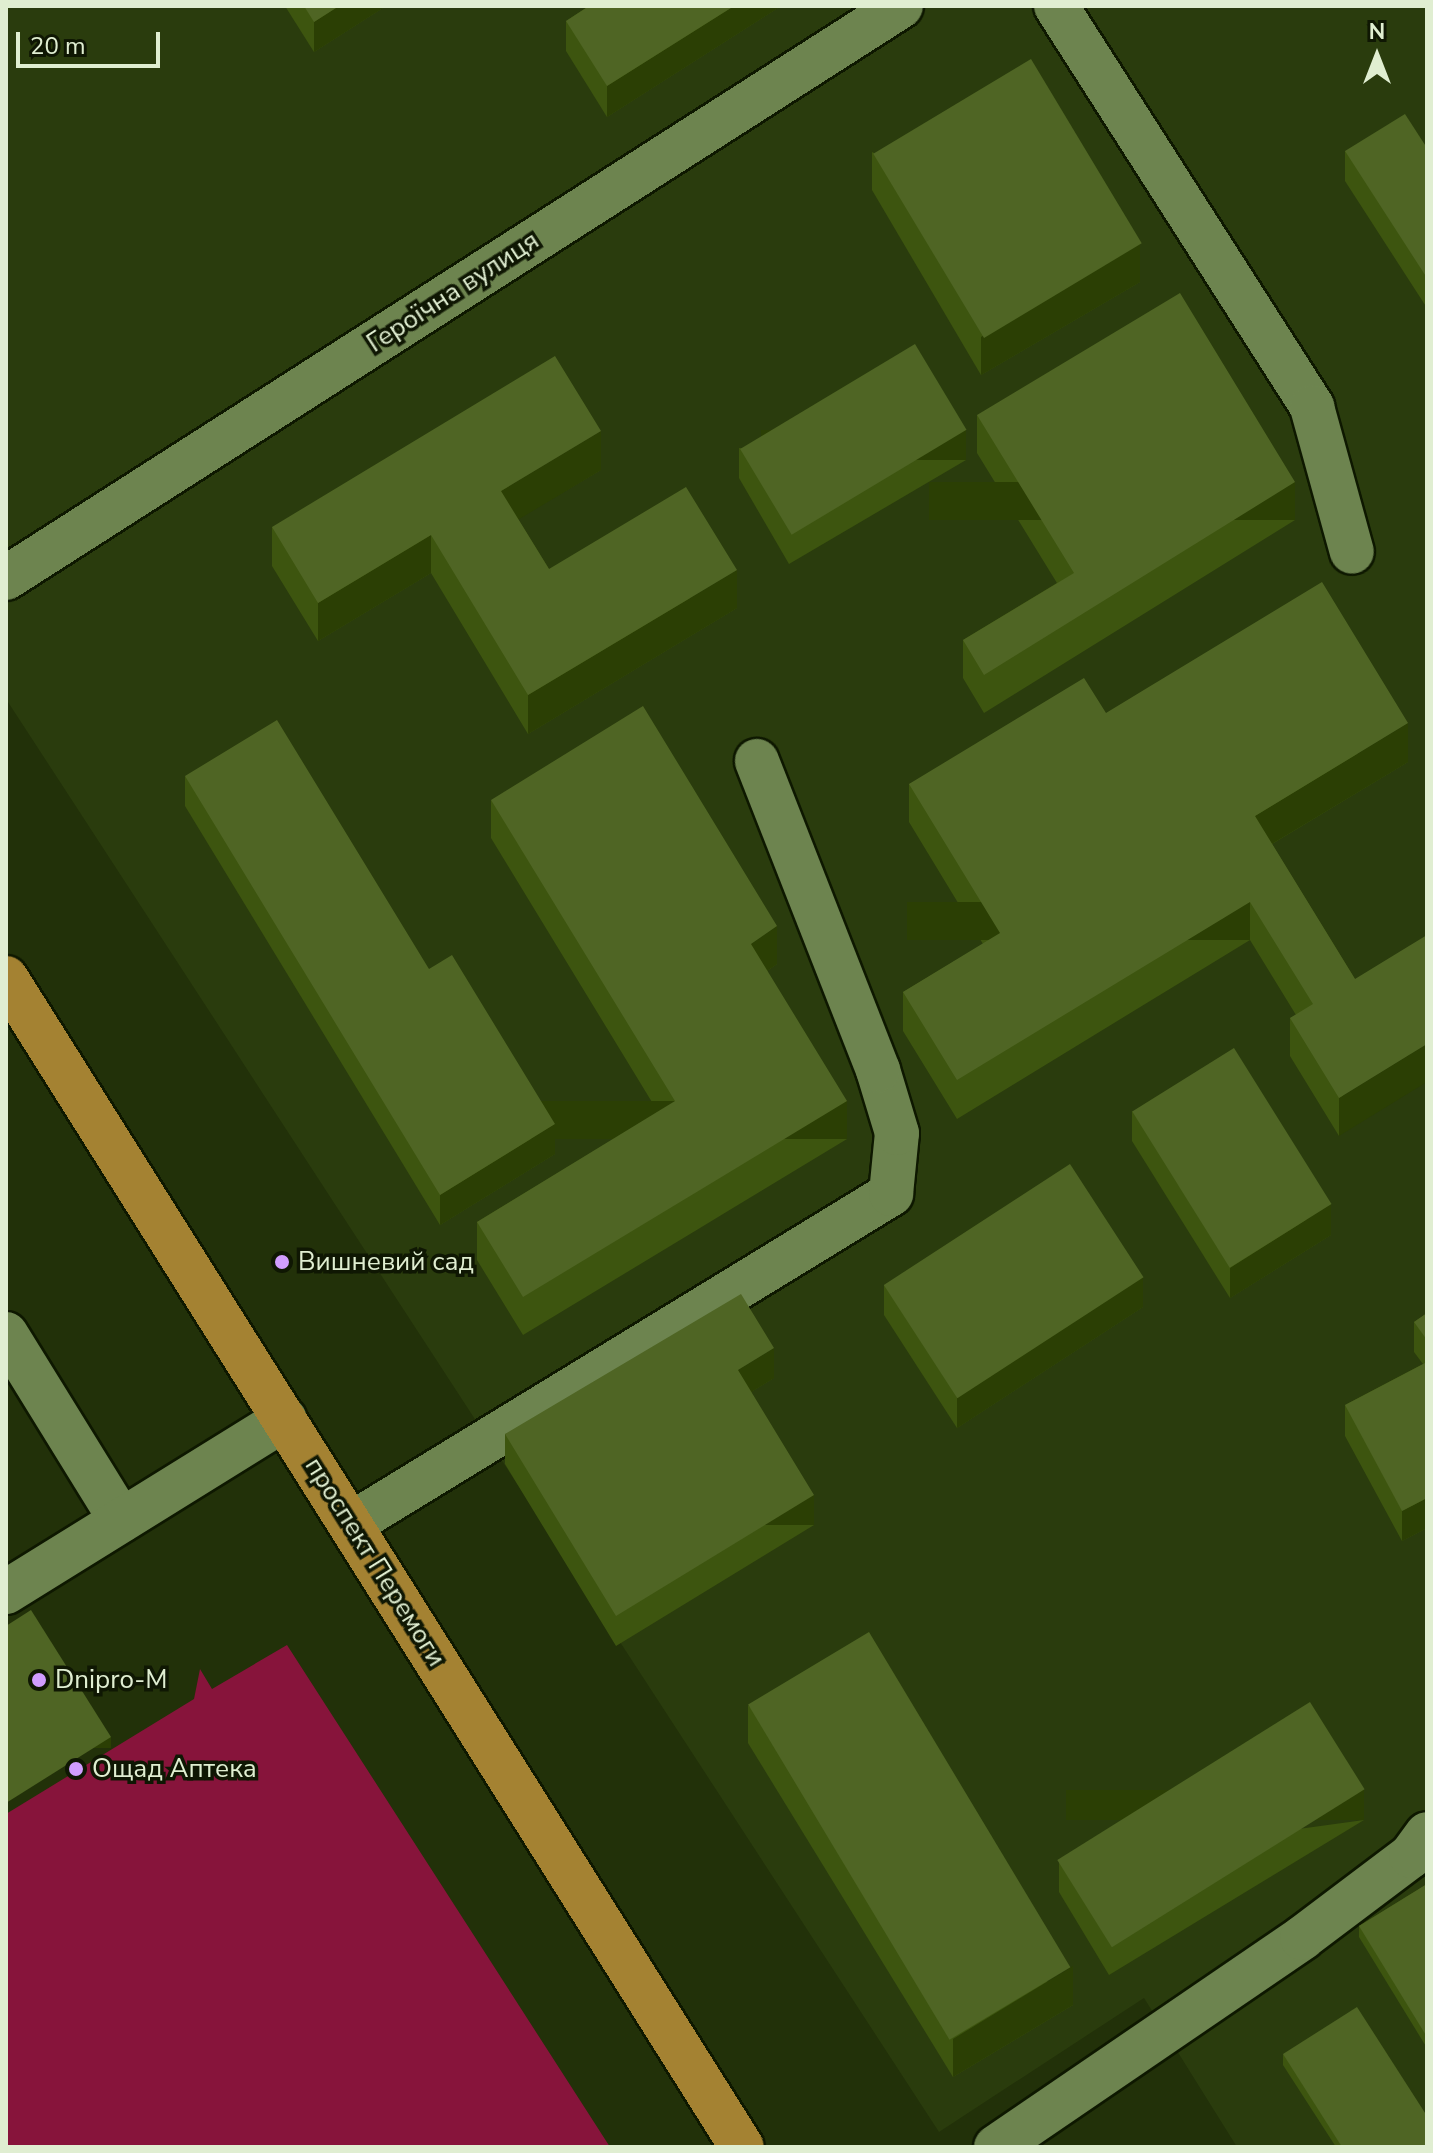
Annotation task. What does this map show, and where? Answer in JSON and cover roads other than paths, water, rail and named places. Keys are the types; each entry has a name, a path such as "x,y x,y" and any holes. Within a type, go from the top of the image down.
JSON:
{"main road":[{"name":"проспект Перемоги","path":"6,978 742,2147"}],"street":[{"name":"Героїчна вулиця","path":"6,578 901,6"},
{"path":"1056,6 1312,407 1352,552"},
{"path":"351,1524 891,1194 897,1133 878,1070 757,761"},
{"path":"6,1334 121,1520"},
{"path":"6,1592 285,1419"},
{"path":"996,2147 1302,1938 1411,1856 1427,1834"}],"place":[{"name":"Вишневий сад","path":"282,1262"},
{"name":"Dnipro-M","path":"39,1680"},
{"name":"Ощад Аптека","path":"76,1769"}]}
